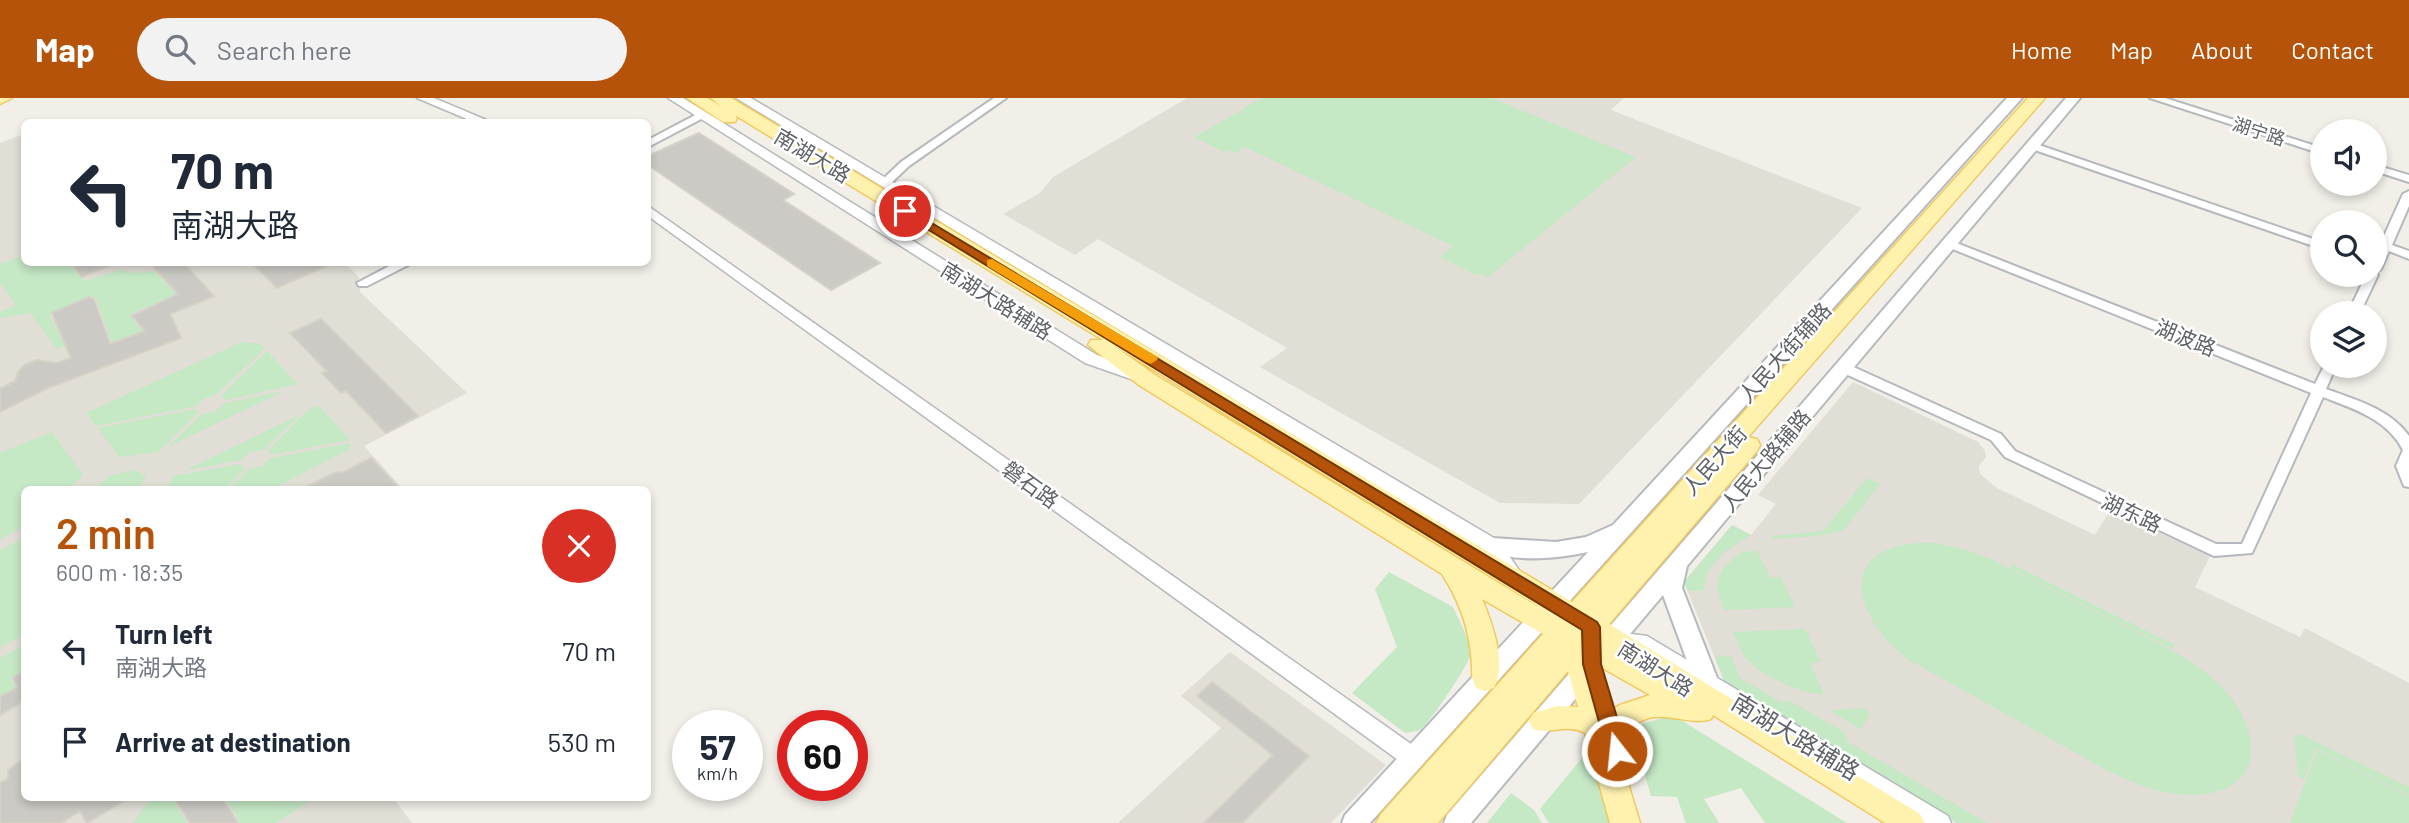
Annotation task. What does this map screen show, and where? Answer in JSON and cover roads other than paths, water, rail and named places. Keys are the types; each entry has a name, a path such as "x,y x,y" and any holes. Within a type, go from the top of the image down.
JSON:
{"main road":[{"name":"南湖大路","path":"719,98 1515,579 1579,639 1884,823"},
{"name":"人民大街辅路","path":"1354,823 1485,680 1579,639 1626,525 2015,98"},
{"name":"人民大街","path":"1391,823 1579,639 2037,98"},
{"name":"人民大街","path":"1419,823 2052,98"},
{"name":"人民大路辅路","path":"1456,823 1543,721 1579,639 1680,560 2073,98"},
{"name":"南湖大路","path":"698,106 1108,351 1147,380 1446,564 1910,823"},
{"path":"1492,546 1523,551 1577,546 1609,537 1626,525"},
{"path":"1680,560 1672,577 1671,588 1700,671 1708,683"},
{"path":"1446,564 1463,583 1485,652 1485,680"},
{"path":"1579,639 1604,727 1637,823"},
{"path":"1604,727 1625,715 1662,703 1701,711"},
{"path":"1543,721 1551,717 1571,717 1585,719 1604,727"},
{"path":"1604,727 1625,823"}],"street":[{"path":"423,98 476,119"},
{"path":"674,98 698,106"},
{"name":"南湖大路辅路","path":"742,98 1492,546 1515,579"},
{"path":"885,183 905,164 1001,98"},
{"name":"湖宁路","path":"2155,98 2310,147"},
{"path":"651,142 698,106"},
{"path":"2033,146 2310,242"},
{"path":"2387,172 2409,179"},
{"path":"2387,242 2409,194"},
{"name":"磐石路","path":"651,212 1413,758"},
{"name":"湖波路","path":"1950,244 2319,390 2389,421 2404,437 2409,451 2403,466 2409,482"},
{"path":"2387,247 2409,255"},
{"path":"363,283 399,266"},
{"name":"湖东路","path":"1844,368 1996,437 2010,454 2214,550 2246,549 2324,378"},
{"name":"南湖大路辅路","path":"1579,639 1640,642 1940,823"}]}
